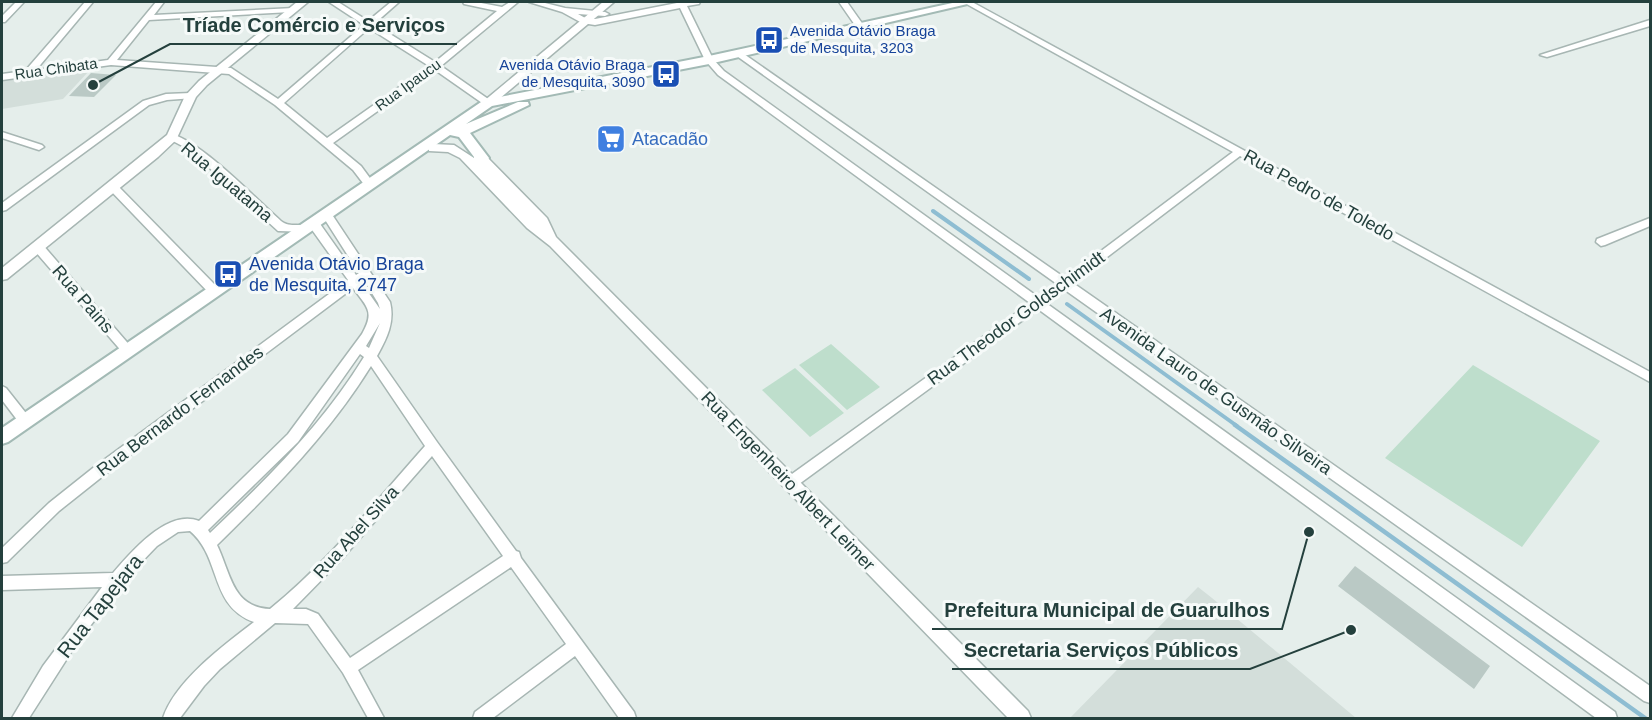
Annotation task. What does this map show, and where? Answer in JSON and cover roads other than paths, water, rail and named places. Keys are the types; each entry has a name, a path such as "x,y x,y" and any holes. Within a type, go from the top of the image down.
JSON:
{"main road":[{"path":"436,143 488,103 556,92 693,63 712,64 738,54 751,57 860,26 969,2"},
{"path":"2,437 370,185 436,143 462,129 556,92"},
{"path":"462,129 488,103"},
{"path":"462,129 482,158"}],"street":[{"path":"2,20 20,2"},
{"path":"29,72 89,2"},
{"path":"111,62 160,2"},
{"path":"2,275 113,188 172,137 190,96 219,68 303,2"},
{"path":"333,2 435,66 488,103 609,2"},
{"path":"278,103 395,2"},
{"path":"467,2 503,10"},
{"name":"Rua Ipaucu","path":"327,143 435,66 514,2"},
{"path":"533,2 590,17 595,22 696,2"},
{"path":"843,2 860,26"},
{"name":"Rua Pedro de Toledo","path":"969,2 1650,377"},
{"path":"983,2 988,13"},
{"path":"682,4 712,64"},
{"path":"147,18 291,10"},
{"path":"1544,55 1650,23"},
{"name":"Avenida Lauro de Gusmão Silveira","path":"751,57 768,91 1037,304 1609,718"},
{"name":"Rua Chibata","path":"2,76 111,62 219,68"},
{"name":"Avenida Lauro de Gusmão Silveira","path":"712,64 768,91 1063,285 1650,695"},
{"path":"219,68 238,75 278,103 357,168 370,185"},
{"path":"2,208 146,103 166,97 190,96"},
{"path":"2,135 39,147"},
{"name":"Rua Iguatama","path":"172,137 193,148 282,228 310,226"},
{"name":"Rua Engenheiro Albert Leimer","path":"436,143 467,147 482,158 542,221 555,243"},
{"name":"Rua Engenheiro Albert Leimer","path":"436,143 464,155 532,225 555,243 1021,718"},
{"name":"Rua Theodor Goldschimidt","path":"790,483 1063,285 1240,152"},
{"path":"357,168 383,177"},
{"path":"113,188 214,291"},
{"path":"327,215 379,292 387,315 381,336 365,351 293,438 199,530 210,544 235,601 245,612 306,616 313,619 348,668 376,718"},
{"path":"1601,242 1650,222"},
{"path":"210,544 310,444 345,398 365,351 375,315 355,281 310,226"},
{"name":"Rua Iguatama","path":"281,246 282,228"},
{"name":"Rua Pains","path":"38,247 128,351"},
{"name":"Rua Bernardo Fernandes","path":"2,557 54,507 98,472 366,273"},
{"path":"365,351 628,718"},
{"path":"2,391 25,421"},
{"name":"Rua Abel Silva","path":"171,718 194,684 220,658 277,615 313,581 432,446"},
{"name":"Rua Tapejara","path":"20,718 82,623 117,580 161,534 177,523 191,524 199,530"},
{"path":"348,668 514,557"},
{"path":"2,583 117,580"},
{"path":"481,718 576,646"}],"waterway":[{"path":"933,211 1029,279"},
{"path":"1067,304 1237,426"},
{"path":"1235,425 1645,718"}],"place":[{"name":"Avenida Otávio Braga de Mesquita, 3203","path":"769,40"},
{"name":"Avenida Otávio Braga de Mesquita, 3090","path":"666,74"},
{"name":"Tríade Comércio e Serviços","path":"93,85"},
{"name":"Atacadão","path":"611,139"},
{"name":"Avenida Otávio Braga de Mesquita, 2747","path":"228,274"},
{"name":"Prefeitura Municipal de Guarulhos","path":"1309,532"},
{"name":"Secretaria Serviços Públicos","path":"1351,630"}]}
